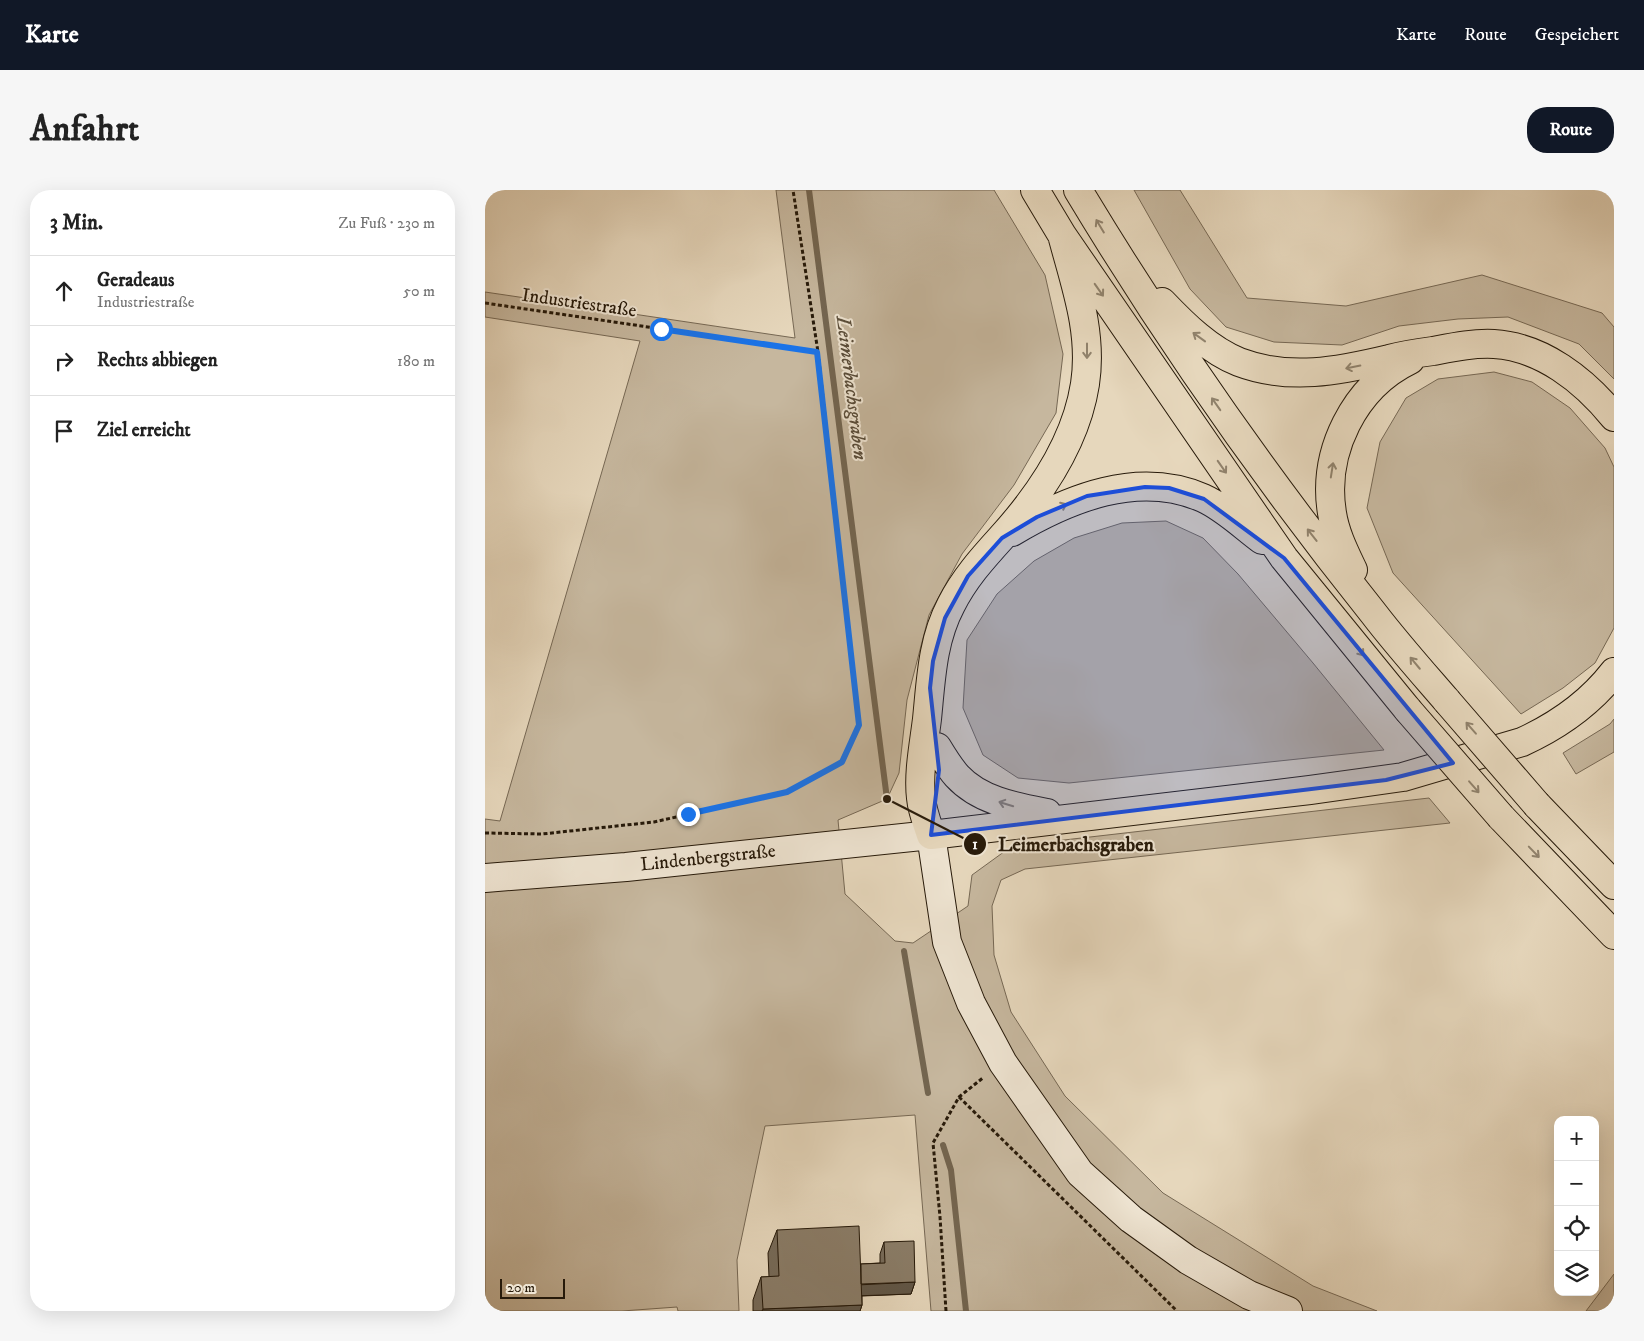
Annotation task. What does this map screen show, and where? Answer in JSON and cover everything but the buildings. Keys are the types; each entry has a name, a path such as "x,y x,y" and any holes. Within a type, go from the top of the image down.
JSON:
{"highway":[{"path":"1035,190 1062,236 1284,558 1408,710 1501,817 1614,935"},
{"path":"1078,190 1196,376 1248,450 1374,615 1537,805 1614,886"},
{"path":"931,835 922,805 920,790 933,661 937,641 950,606 975,567 1002,538 1038,491 1061,456 1077,419 1083,395 1087,353 1085,324 1083,310 1062,236"},
{"path":"1122,262 1189,329 1225,355 1252,366 1284,372 1314,372 1353,367 1409,354 1473,344 1506,346 1530,353 1552,363 1575,378 1614,416"},
{"path":"1374,615 1341,544 1334,523 1330,479 1335,456 1349,418 1371,387 1400,365 1435,350"},
{"path":"1002,538 1037,517 1087,496 1118,489 1158,487 1186,493 1213,504 1284,558"},
{"path":"931,835 1311,790 1395,779 1421,773 1522,742 1539,734 1579,708 1614,672"},
{"path":"930,688 937,747 939,786 931,835"},
{"path":"937,747 947,764 958,777 968,786 984,795 1000,803 1071,818"}],"main road":[{"name":"Lindenbergstraße","path":"485,878 626,867 931,835"},
{"path":"931,835 947,942 971,1003 1003,1063 1080,1173 1131,1219 1188,1260 1249,1295 1288,1311"}],"path":[{"path":"485,833 542,834 654,822 787,792 842,762 859,725 817,352 793,190"},
{"name":"Industriestraße","path":"485,303 817,352"},
{"path":"946,1311 933,1143 959,1097 1003,1063"},
{"path":"959,1097 1177,1311"}],"highlighted area":[{"path":"1145,487 1169,488 1204,499 1284,558 1453,763 1386,780 931,835 939,770 930,688 933,661 945,618 968,576 1002,538 1037,517 1087,496"}],"shaded area":[{"path":"776,190 994,190 1045,275 1063,354 1056,413 1014,485 962,554 929,615 907,700 899,773 887,799 838,820 845,894 895,941 913,943 968,906 972,875 1012,846 1429,798 1450,823 1025,869 1001,880 992,906 994,955 1011,1012 1065,1096 1163,1193 1313,1286 1377,1311 931,1311 915,1115 765,1126 737,1260 739,1311 678,1311 677,1307 622,1311 485,1311 485,819 500,821 640,341 485,317 485,292 795,338"},
{"path":"1134,190 1180,190 1247,298 1346,306 1482,275 1602,313 1614,327 1614,379 1579,344 1508,317 1458,319 1399,326 1342,345 1274,342 1226,327 1190,289"},
{"path":"1494,372 1532,382 1570,408 1605,448 1614,467 1614,628 1595,663 1563,688 1521,714 1393,573 1367,508 1380,442 1406,398 1438,379"},
{"path":"1166,521 1203,538 1238,574 1384,750 1069,783 1018,778 983,755 963,708 967,640 997,594 1034,561 1074,538 1122,523"},
{"path":"1614,719 1614,752 1576,774 1563,753 1610,724"},
{"path":"1614,1274 1614,1311 1586,1311"}],"waterway":[{"name":"Leimerbachsgraben","path":"809,190 887,799"},
{"name":"Leimerbachsgraben","path":"904,951 928,1093"},
{"name":"Leimerbachsgraben","path":"943,1145 951,1170 966,1311"}],"place":[{"name":"Leimerbachsgraben","path":"887,799"}],"route":[{"path":"661,329 817,352 859,725 842,762 787,792 688,814"}]}
